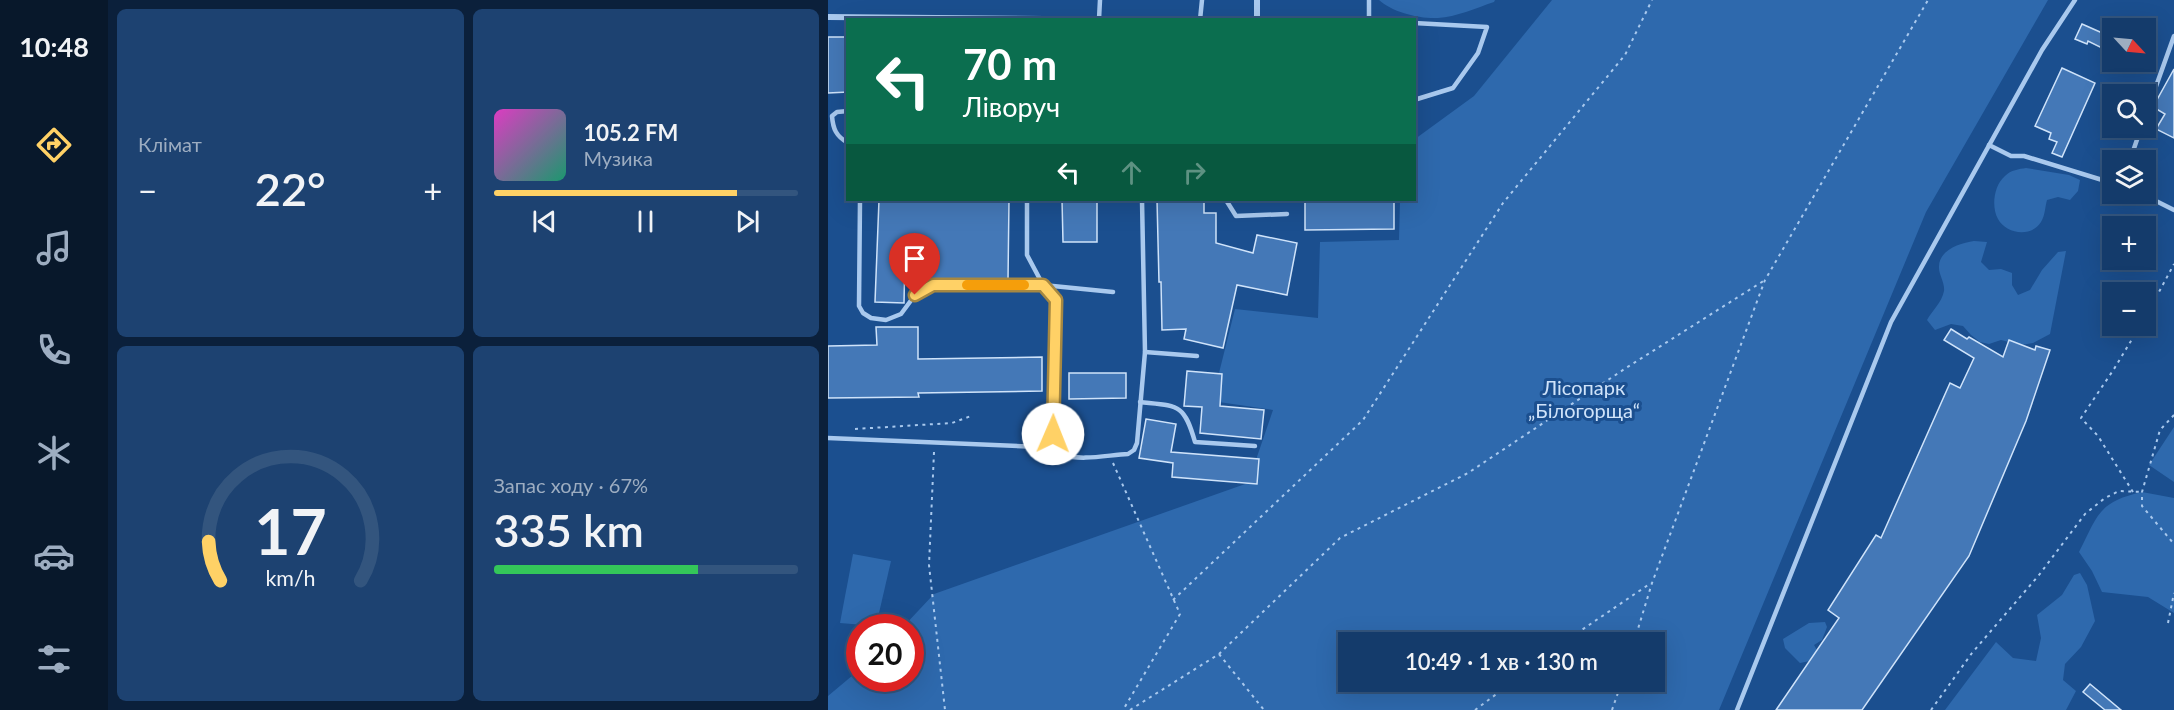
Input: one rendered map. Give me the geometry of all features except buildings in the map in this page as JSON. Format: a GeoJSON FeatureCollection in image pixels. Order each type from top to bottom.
{"type":"FeatureCollection","features":[{"type":"Feature","properties":{"kind":"street"},"geometry":{"type":"LineString","coordinates":[[1257,0],[1257,18]]}},
{"type":"Feature","properties":{"kind":"street"},"geometry":{"type":"LineString","coordinates":[[828,17],[964,18]]}},
{"type":"Feature","properties":{"kind":"lane"},"geometry":{"type":"LineString","coordinates":[[1099,18],[1100,0]]}},
{"type":"Feature","properties":{"kind":"lane"},"geometry":{"type":"LineString","coordinates":[[1200,18],[1202,0]]}},
{"type":"Feature","properties":{"kind":"lane"},"geometry":{"type":"LineString","coordinates":[[1369,0],[1369,18]]}},
{"type":"Feature","properties":{"kind":"lane"},"geometry":{"type":"LineString","coordinates":[[1737,710],[1891,322],[2042,50],[2075,0]]}},
{"type":"Feature","properties":{"kind":"lane"},"geometry":{"type":"LineString","coordinates":[[1416,24],[1487,27],[1478,53],[1453,88],[1416,99]]}},
{"type":"Feature","properties":{"kind":"lane"},"geometry":{"type":"LineString","coordinates":[[2156,86],[2174,36]]}},
{"type":"Feature","properties":{"kind":"lane"},"geometry":{"type":"LineString","coordinates":[[846,111],[837,112],[832,116],[837,136],[846,142]]}},
{"type":"Feature","properties":{"kind":"lane"},"geometry":{"type":"LineString","coordinates":[[1989,145],[2011,156],[2024,156],[2102,180]]}},
{"type":"Feature","properties":{"kind":"lane"},"geometry":{"type":"LineString","coordinates":[[860,201],[859,306],[863,314],[871,318],[886,320],[901,314],[915,295],[933,285],[1043,285],[1113,292]]}},
{"type":"Feature","properties":{"kind":"lane"},"geometry":{"type":"LineString","coordinates":[[1027,201],[1027,255],[1043,285],[1056,300],[1053,450]]}},
{"type":"Feature","properties":{"kind":"lane"},"geometry":{"type":"LineString","coordinates":[[828,438],[1040,447],[1063,455],[1128,454],[1134,450],[1137,443],[1144,352],[1142,201]]}},
{"type":"Feature","properties":{"kind":"lane"},"geometry":{"type":"LineString","coordinates":[[1227,201],[1236,216],[1287,214]]}},
{"type":"Feature","properties":{"kind":"lane"},"geometry":{"type":"LineString","coordinates":[[2156,201],[2174,210]]}},
{"type":"Feature","properties":{"kind":"lane"},"geometry":{"type":"LineString","coordinates":[[1144,352],[1197,356]]}},
{"type":"Feature","properties":{"kind":"lane"},"geometry":{"type":"LineString","coordinates":[[1140,402],[1174,406],[1189,419],[1195,442],[1255,446]]}},
{"type":"Feature","properties":{"kind":"path"},"geometry":{"type":"LineString","coordinates":[[1173,600],[1363,420],[1503,203],[1625,55],[1652,0]]}},
{"type":"Feature","properties":{"kind":"path"},"geometry":{"type":"LineString","coordinates":[[1637,632],[1652,583],[1765,280],[1928,0]]}},
{"type":"Feature","properties":{"kind":"path"},"geometry":{"type":"LineString","coordinates":[[2156,298],[2174,264]]}},
{"type":"Feature","properties":{"kind":"path"},"geometry":{"type":"LineString","coordinates":[[1130,710],[1219,654],[1340,538],[1468,473],[1626,368],[1765,280]]}},
{"type":"Feature","properties":{"kind":"path"},"geometry":{"type":"LineString","coordinates":[[2133,492],[2098,436],[2081,418],[2134,336]]}},
{"type":"Feature","properties":{"kind":"path"},"geometry":{"type":"LineString","coordinates":[[2174,415],[2160,430],[2142,492],[2142,506],[2174,543]]}},
{"type":"Feature","properties":{"kind":"path"},"geometry":{"type":"LineString","coordinates":[[849,429],[952,423],[971,416]]}},
{"type":"Feature","properties":{"kind":"path"},"geometry":{"type":"LineString","coordinates":[[934,443],[929,566],[945,710]]}},
{"type":"Feature","properties":{"kind":"path"},"geometry":{"type":"LineString","coordinates":[[1109,455],[1180,614],[1123,710]]}},
{"type":"Feature","properties":{"kind":"path"},"geometry":{"type":"LineString","coordinates":[[1931,710],[1972,652],[2039,575],[2085,514],[2119,491],[2142,492]]}},
{"type":"Feature","properties":{"kind":"path"},"geometry":{"type":"LineString","coordinates":[[1579,632],[1652,583]]}},
{"type":"Feature","properties":{"kind":"path"},"geometry":{"type":"LineString","coordinates":[[2168,623],[2174,593]]}},
{"type":"Feature","properties":{"kind":"path"},"geometry":{"type":"LineString","coordinates":[[1219,654],[1264,710]]}},
{"type":"Feature","properties":{"kind":"path"},"geometry":{"type":"LineString","coordinates":[[1475,710],[1499,692]]}},
{"type":"Feature","properties":{"kind":"path"},"geometry":{"type":"LineString","coordinates":[[1612,710],[1618,692]]}},
{"type":"Feature","properties":{"kind":"green space"},"geometry":{"type":"Polygon","coordinates":[[[1379,0],[1495,0],[1459,14],[1431,18],[1398,11],[1379,0]]]}},
{"type":"Feature","properties":{"kind":"green space","name":"Лісопарк „Білогорща“"},"geometry":{"type":"Polygon","coordinates":[[[1552,0],[2048,0],[1926,212],[1719,710],[828,710],[828,696],[846,681],[846,692],[924,692],[924,614],[915,614],[934,594],[1248,483],[1273,410],[1212,401],[1235,309],[1318,318],[1320,242],[1399,240],[1400,201],[1416,201],[1416,138],[1474,96],[1552,0]]]}},
{"type":"Feature","properties":{"kind":"green space"},"geometry":{"type":"Polygon","coordinates":[[[2026,168],[2069,175],[2080,180],[2078,191],[2070,200],[2058,197],[2047,200],[2043,217],[2037,227],[2025,232],[2012,231],[2002,224],[1996,214],[1996,190],[2005,176],[2012,171],[2026,168]]]}},
{"type":"Feature","properties":{"kind":"green space"},"geometry":{"type":"Polygon","coordinates":[[[1974,241],[1987,242],[1981,262],[1989,270],[2001,269],[2012,273],[2012,285],[2018,295],[2030,290],[2042,270],[2058,252],[2066,251],[2050,334],[2033,343],[2021,345],[2001,340],[1989,344],[1980,342],[1963,326],[1951,324],[1935,330],[1927,320],[1944,291],[1939,271],[1942,256],[1951,248],[1974,241]]]}},
{"type":"Feature","properties":{"kind":"green space"},"geometry":{"type":"Polygon","coordinates":[[[2174,427],[2174,482],[2149,465],[2174,427]]]}},
{"type":"Feature","properties":{"kind":"green space"},"geometry":{"type":"Polygon","coordinates":[[[2142,492],[2174,498],[2174,613],[2148,597],[2102,592],[2079,552],[2101,512],[2116,500],[2142,492]]]}},
{"type":"Feature","properties":{"kind":"green space"},"geometry":{"type":"Polygon","coordinates":[[[853,554],[891,561],[879,614],[846,614],[846,624],[840,623],[853,554]]]}},
{"type":"Feature","properties":{"kind":"green space"},"geometry":{"type":"Polygon","coordinates":[[[2080,573],[2087,585],[2095,621],[2081,647],[2065,664],[2063,680],[2076,691],[2066,710],[1945,710],[1996,642],[2013,658],[2036,661],[2041,638],[2037,615],[2062,595],[2074,575],[2080,573]]]}},
{"type":"Feature","properties":{"kind":"green space"},"geometry":{"type":"Polygon","coordinates":[[[1825,622],[1827,627],[1822,640],[1814,645],[1818,652],[1815,660],[1800,663],[1785,648],[1783,639],[1809,623],[1825,622]]]}},
{"type":"Feature","properties":{"kind":"slow traffic"},"geometry":{"type":"LineString","coordinates":[[967,285],[1024,285]]}},
{"type":"Feature","properties":{"kind":"route"},"geometry":{"type":"LineString","coordinates":[[915,295],[933,285],[1043,285],[1056,300],[1053,434]]}}]}
